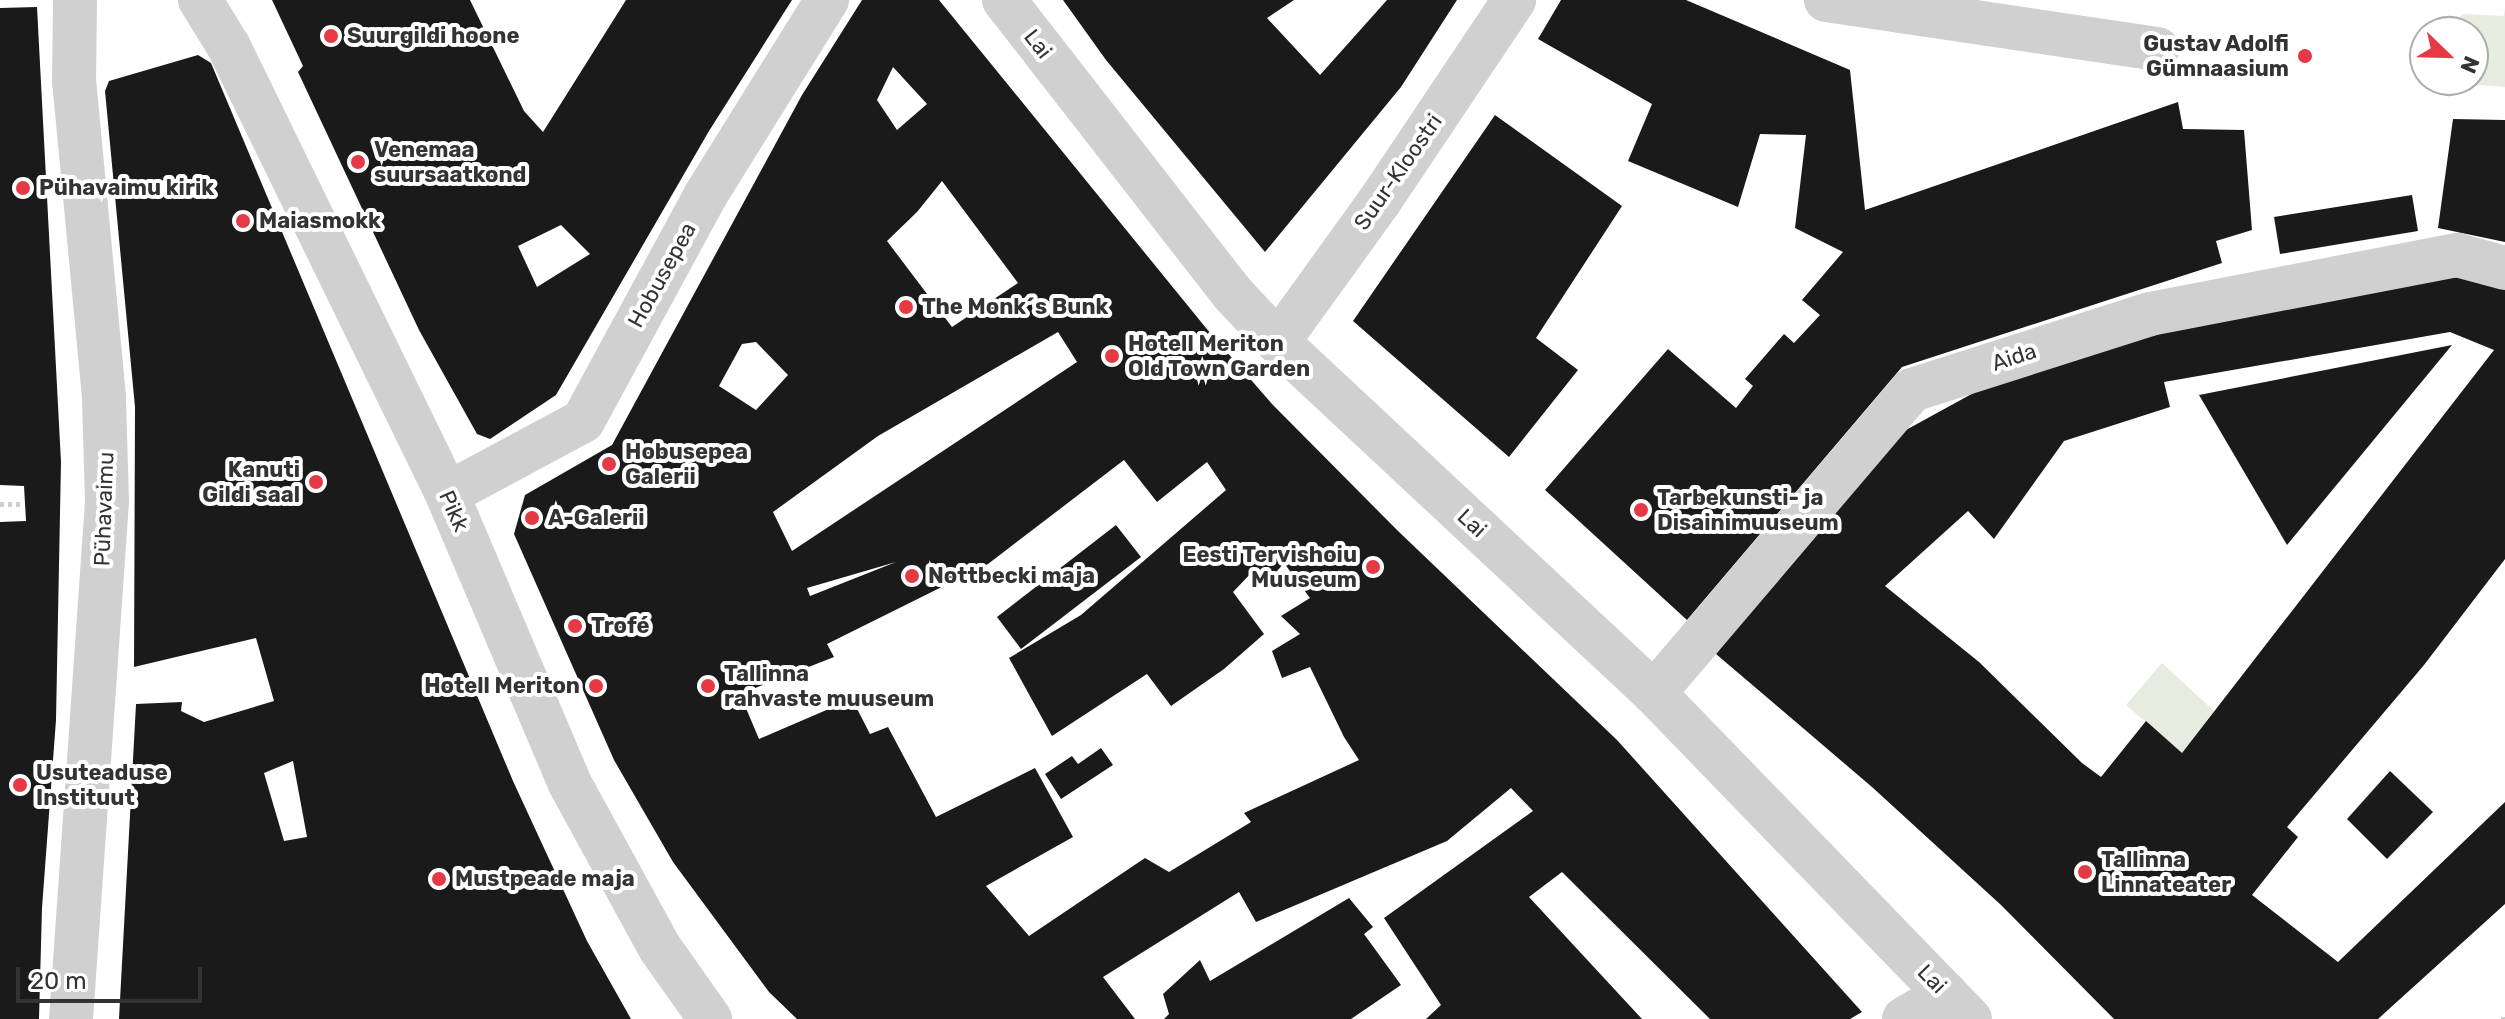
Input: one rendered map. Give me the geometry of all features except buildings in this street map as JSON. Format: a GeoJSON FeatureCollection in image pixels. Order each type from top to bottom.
{"type":"FeatureCollection","features":[{"type":"Feature","properties":{"kind":"street","name":"Pühavaimu"},"geometry":{"type":"LineString","coordinates":[[71,1019],[107,501],[104,397],[74,82],[75,0]]}},
{"type":"Feature","properties":{"kind":"street","name":"Pikk"},"geometry":{"type":"LineString","coordinates":[[200,0],[229,47],[447,494],[569,782],[660,948],[709,1019]]}},
{"type":"Feature","properties":{"kind":"street","name":"Hobusepea"},"geometry":{"type":"LineString","coordinates":[[447,494],[583,421],[705,196],[827,0]]}},
{"type":"Feature","properties":{"kind":"street","name":"Lai"},"geometry":{"type":"LineString","coordinates":[[1004,0],[1233,294],[1278,342],[1654,693],[1958,1007]]}},
{"type":"Feature","properties":{"kind":"street","name":"Suur-Kloostri"},"geometry":{"type":"LineString","coordinates":[[1278,342],[1379,202],[1514,0]]}},
{"type":"Feature","properties":{"kind":"street"},"geometry":{"type":"LineString","coordinates":[[1826,0],[2157,49]]}},
{"type":"Feature","properties":{"kind":"street","name":"Aida"},"geometry":{"type":"LineString","coordinates":[[1654,693],[1912,390],[2150,314],[2457,255],[2505,268]]}},
{"type":"Feature","properties":{"kind":"street"},"geometry":{"type":"LineString","coordinates":[[1904,1019],[1958,1007]]}},
{"type":"Feature","properties":{"kind":"path"},"geometry":{"type":"LineString","coordinates":[[0,504],[23,504]]}},
{"type":"Feature","properties":{"kind":"shaded area"},"geometry":{"type":"Polygon","coordinates":[[[2505,7],[2505,87],[2489,86],[2489,16],[2461,16],[2464,14],[2504,16],[2505,7]]]}},
{"type":"Feature","properties":{"kind":"shaded area"},"geometry":{"type":"Polygon","coordinates":[[[2162,663],[2214,711],[2182,753],[2126,705],[2162,663]]]}},
{"type":"Feature","properties":{"kind":"place","name":"Suurgildi hoone"},"geometry":{"type":"Point","coordinates":[331,36]}},
{"type":"Feature","properties":{"kind":"place","name":"Gustav Adolfi Gümnaasium"},"geometry":{"type":"Point","coordinates":[2305,56]}},
{"type":"Feature","properties":{"kind":"place","name":"Venemaa suursaatkond"},"geometry":{"type":"Point","coordinates":[358,162]}},
{"type":"Feature","properties":{"kind":"place","name":"Pühavaimu kirik"},"geometry":{"type":"Point","coordinates":[23,188]}},
{"type":"Feature","properties":{"kind":"place","name":"Maiasmokk"},"geometry":{"type":"Point","coordinates":[243,221]}},
{"type":"Feature","properties":{"kind":"place","name":"The Monk´s Bunk"},"geometry":{"type":"Point","coordinates":[906,307]}},
{"type":"Feature","properties":{"kind":"place","name":"Hotell Meriton Old Town Garden"},"geometry":{"type":"Point","coordinates":[1112,356]}},
{"type":"Feature","properties":{"kind":"place","name":"Hobusepea Galerii"},"geometry":{"type":"Point","coordinates":[609,464]}},
{"type":"Feature","properties":{"kind":"place","name":"Kanuti Gildi saal"},"geometry":{"type":"Point","coordinates":[316,482]}},
{"type":"Feature","properties":{"kind":"place","name":"Tarbekunsti- ja Disainimuuseum"},"geometry":{"type":"Point","coordinates":[1641,510]}},
{"type":"Feature","properties":{"kind":"place","name":"A-Galerii"},"geometry":{"type":"Point","coordinates":[532,518]}},
{"type":"Feature","properties":{"kind":"place","name":"Eesti Tervishoiu Muuseum"},"geometry":{"type":"Point","coordinates":[1373,567]}},
{"type":"Feature","properties":{"kind":"place","name":"Nottbecki maja"},"geometry":{"type":"Point","coordinates":[912,576]}},
{"type":"Feature","properties":{"kind":"place","name":"Trofé"},"geometry":{"type":"Point","coordinates":[575,626]}},
{"type":"Feature","properties":{"kind":"place","name":"Hotell Meriton"},"geometry":{"type":"Point","coordinates":[596,686]}},
{"type":"Feature","properties":{"kind":"place","name":"Tallinna rahvaste muuseum"},"geometry":{"type":"Point","coordinates":[708,686]}},
{"type":"Feature","properties":{"kind":"place","name":"Usuteaduse Instituut"},"geometry":{"type":"Point","coordinates":[20,785]}},
{"type":"Feature","properties":{"kind":"place","name":"Tallinna Linnateater"},"geometry":{"type":"Point","coordinates":[2085,872]}},
{"type":"Feature","properties":{"kind":"place","name":"Mustpeade maja"},"geometry":{"type":"Point","coordinates":[439,879]}}]}
